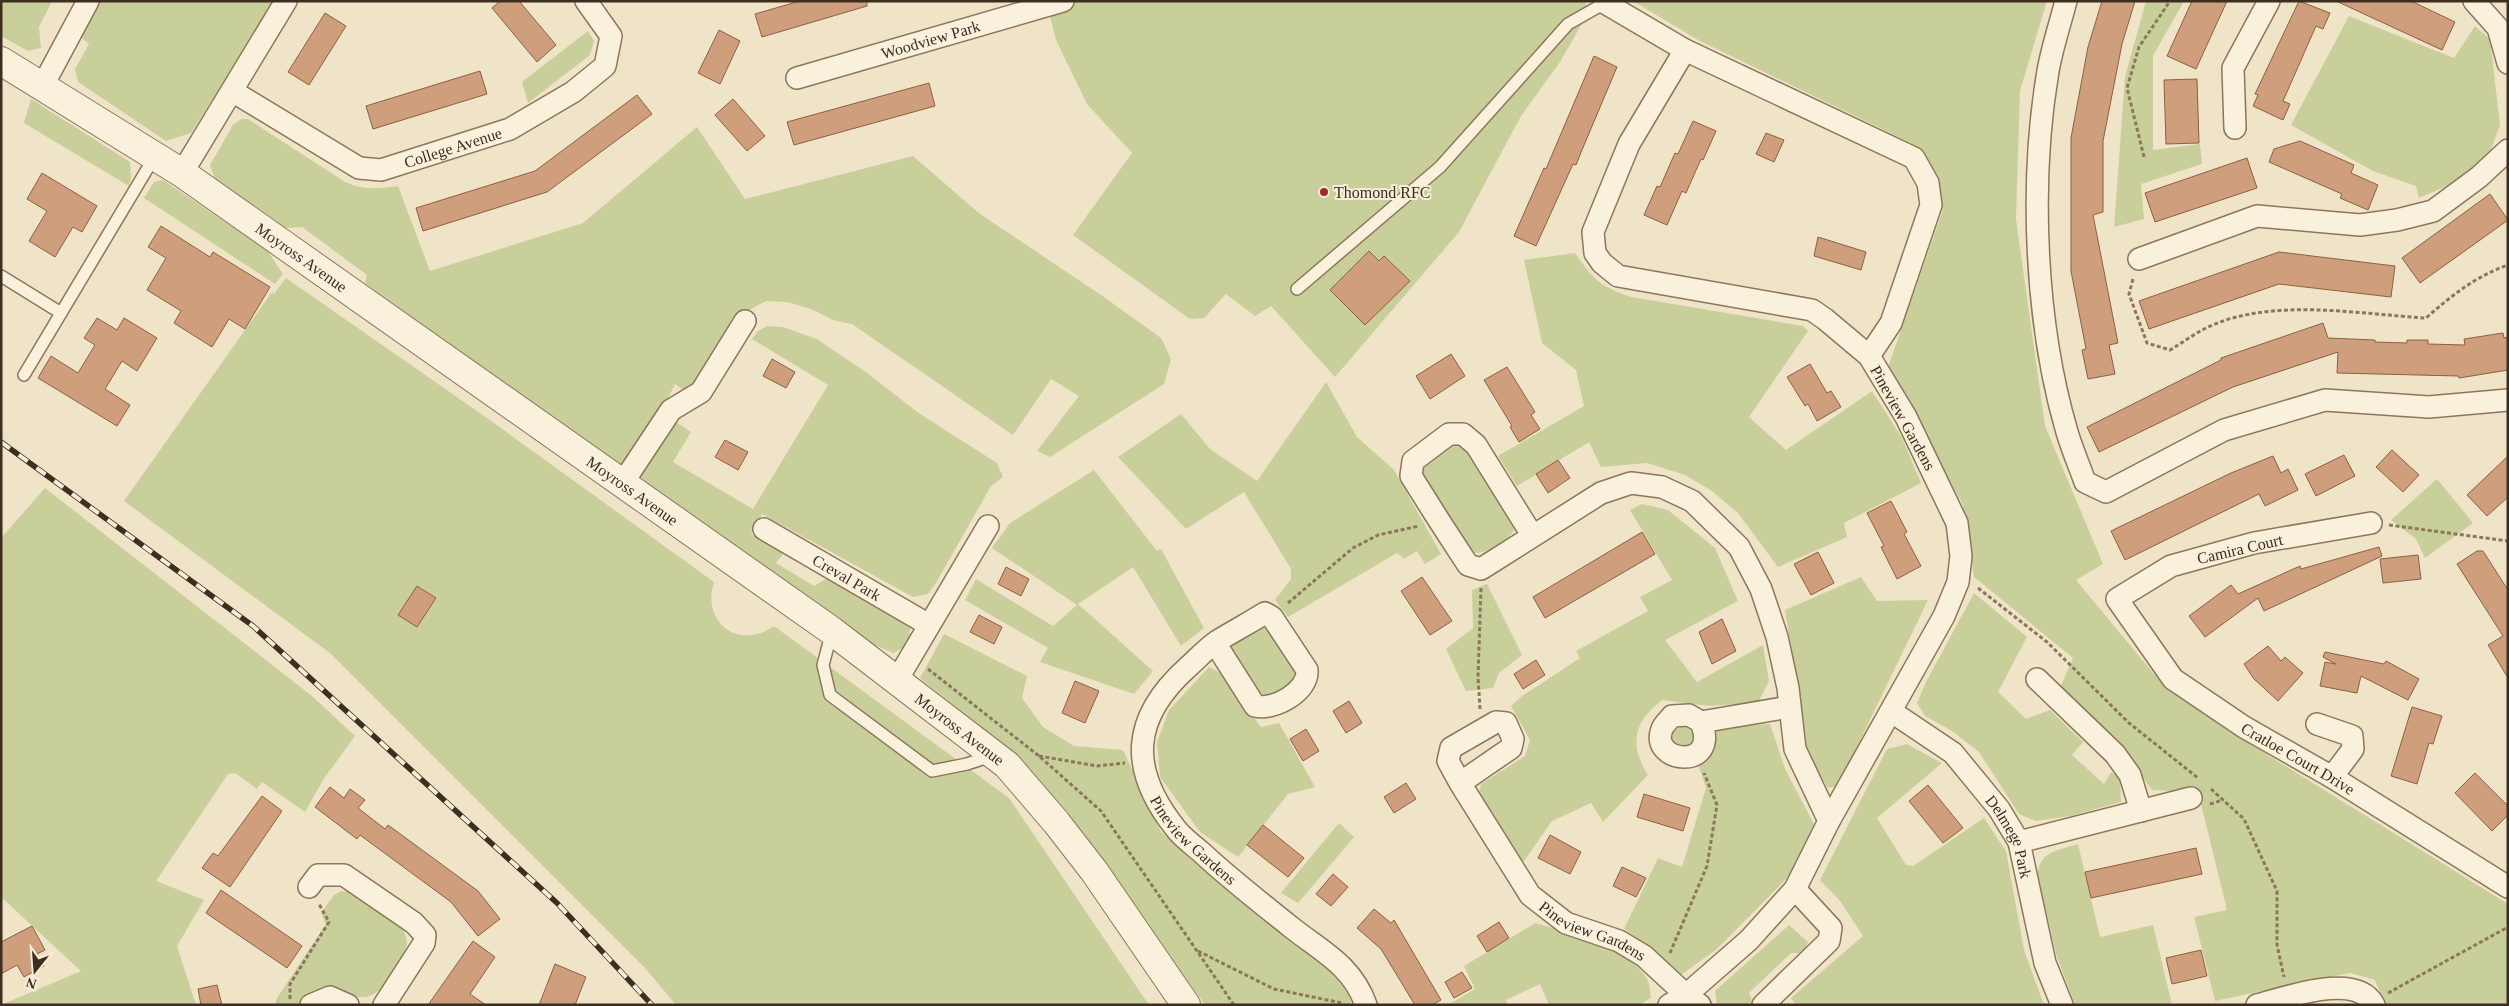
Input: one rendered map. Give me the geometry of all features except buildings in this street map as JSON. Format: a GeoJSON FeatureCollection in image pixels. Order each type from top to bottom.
{"type":"FeatureCollection","features":[{"type":"Feature","properties":{"kind":"street"},"geometry":{"type":"LineString","coordinates":[[42,87],[88,1]]}},
{"type":"Feature","properties":{"kind":"street"},"geometry":{"type":"LineString","coordinates":[[182,172],[286,1]]}},
{"type":"Feature","properties":{"kind":"street","name":"College Avenue"},"geometry":{"type":"LineString","coordinates":[[232,91],[359,168],[381,170],[510,129],[573,92],[605,66],[611,36],[586,1]]}},
{"type":"Feature","properties":{"kind":"street","name":"Woodview Park"},"geometry":{"type":"LineString","coordinates":[[797,78],[1063,1]]}},
{"type":"Feature","properties":{"kind":"street"},"geometry":{"type":"LineString","coordinates":[[2066,1],[2048,70],[2040,144],[2038,248],[2040,285],[2053,368],[2067,432],[2085,482],[2106,492],[2224,430],[2325,400],[2428,407],[2508,400]]}},
{"type":"Feature","properties":{"kind":"street"},"geometry":{"type":"LineString","coordinates":[[2235,128],[2233,68],[2269,1]]}},
{"type":"Feature","properties":{"kind":"street"},"geometry":{"type":"LineString","coordinates":[[2474,1],[2503,23],[2508,63]]}},
{"type":"Feature","properties":{"kind":"street"},"geometry":{"type":"LineString","coordinates":[[1605,3],[1685,50],[1914,158],[1928,183],[1931,205],[1891,323],[1868,356]]}},
{"type":"Feature","properties":{"kind":"street","name":"Pineview Gardens"},"geometry":{"type":"LineString","coordinates":[[1460,783],[1511,748],[1514,739],[1506,723],[1496,722],[1451,748],[1448,761],[1460,783],[1530,894],[1566,923],[1619,941],[1644,956],[1660,971],[1685,1001],[1748,940],[1795,889],[1829,821],[1892,712],[1944,616],[1958,582],[1961,556],[1958,523],[1906,417],[1868,356],[1812,310],[1618,276],[1602,263],[1595,253],[1592,232],[1629,144],[1685,50]]}},
{"type":"Feature","properties":{"kind":"street","name":"Moyross Avenue"},"geometry":{"type":"LineString","coordinates":[[1,61],[182,172],[832,631],[1007,765],[1038,800],[1094,871],[1186,1005]]}},
{"type":"Feature","properties":{"kind":"street"},"geometry":{"type":"LineString","coordinates":[[2139,259],[2257,216],[2360,225],[2397,220],[2433,211],[2479,177],[2508,150]]}},
{"type":"Feature","properties":{"kind":"street"},"geometry":{"type":"LineString","coordinates":[[622,484],[670,410],[701,392],[745,320]]}},
{"type":"Feature","properties":{"kind":"street"},"geometry":{"type":"LineString","coordinates":[[1532,535],[1476,445],[1463,434],[1449,434],[1413,461],[1411,476],[1468,565],[1481,569],[1601,493],[1631,484],[1662,487],[1692,501],[1739,547],[1761,590],[1777,637],[1795,749],[1829,821]]}},
{"type":"Feature","properties":{"kind":"street","name":"Camira Court"},"geometry":{"type":"LineString","coordinates":[[2117,600],[2171,566],[2254,543],[2371,523]]}},
{"type":"Feature","properties":{"kind":"street"},"geometry":{"type":"LineString","coordinates":[[897,680],[988,526]]}},
{"type":"Feature","properties":{"kind":"street","name":"Creval Park"},"geometry":{"type":"LineString","coordinates":[[764,529],[929,626]]}},
{"type":"Feature","properties":{"kind":"street","name":"Cratloe Court Drive"},"geometry":{"type":"LineString","coordinates":[[2117,600],[2173,679],[2244,727],[2332,777],[2508,887]]}},
{"type":"Feature","properties":{"kind":"street","name":"Pineview Gardens"},"geometry":{"type":"LineString","coordinates":[[1272,616],[1265,613],[1215,643],[1179,675],[1161,696],[1150,714],[1142,737],[1143,761],[1149,788],[1177,830],[1219,868],[1337,961],[1359,986],[1366,1005]]}},
{"type":"Feature","properties":{"kind":"street"},"geometry":{"type":"LineString","coordinates":[[1215,643],[1255,706],[1263,708],[1271,706],[1302,689],[1308,678],[1307,670],[1272,616]]}},
{"type":"Feature","properties":{"kind":"street"},"geometry":{"type":"LineString","coordinates":[[2038,679],[2115,754],[2130,775],[2141,811]]}},
{"type":"Feature","properties":{"kind":"street"},"geometry":{"type":"LineString","coordinates":[[1701,722],[1789,706]]}},
{"type":"Feature","properties":{"kind":"street","name":"Delmege Park"},"geometry":{"type":"LineString","coordinates":[[1892,712],[1953,753],[1999,809],[2019,842],[2045,963],[2062,1005]]}},
{"type":"Feature","properties":{"kind":"street"},"geometry":{"type":"LineString","coordinates":[[1689,715],[1701,722],[1706,734],[1702,748],[1691,757],[1679,758],[1669,754],[1662,742],[1662,729],[1672,716],[1689,715]]}},
{"type":"Feature","properties":{"kind":"street"},"geometry":{"type":"LineString","coordinates":[[2317,724],[2352,736],[2352,749],[2332,777]]}},
{"type":"Feature","properties":{"kind":"street"},"geometry":{"type":"LineString","coordinates":[[2019,842],[2141,811],[2199,788]]}},
{"type":"Feature","properties":{"kind":"street"},"geometry":{"type":"LineString","coordinates":[[309,887],[318,875],[344,875],[414,924],[425,935],[424,943],[384,1005]]}},
{"type":"Feature","properties":{"kind":"street"},"geometry":{"type":"LineString","coordinates":[[1763,1005],[1829,941],[1830,928],[1795,889]]}},
{"type":"Feature","properties":{"kind":"street"},"geometry":{"type":"LineString","coordinates":[[2257,1005],[2345,987],[2358,991],[2373,1001]]}},
{"type":"Feature","properties":{"kind":"street"},"geometry":{"type":"LineString","coordinates":[[311,1005],[330,997],[348,1005]]}},
{"type":"Feature","properties":{"kind":"lane"},"geometry":{"type":"LineString","coordinates":[[1297,289],[1440,167],[1568,24],[1605,3]]}},
{"type":"Feature","properties":{"kind":"lane"},"geometry":{"type":"LineString","coordinates":[[24,375],[155,156]]}},
{"type":"Feature","properties":{"kind":"lane"},"geometry":{"type":"LineString","coordinates":[[1,276],[61,313]]}},
{"type":"Feature","properties":{"kind":"lane"},"geometry":{"type":"LineString","coordinates":[[832,631],[823,665],[830,695],[932,770],[967,764],[994,755]]}},
{"type":"Feature","properties":{"kind":"path"},"geometry":{"type":"LineString","coordinates":[[2144,157],[2127,88],[2139,47],[2170,1]]}},
{"type":"Feature","properties":{"kind":"path"},"geometry":{"type":"LineString","coordinates":[[2139,259],[2129,294],[2147,343],[2170,350],[2206,327],[2254,313],[2296,308],[2426,318],[2450,297],[2489,271],[2508,265]]}},
{"type":"Feature","properties":{"kind":"path"},"geometry":{"type":"LineString","coordinates":[[1272,616],[1354,548],[1378,534],[1440,522]]}},
{"type":"Feature","properties":{"kind":"path"},"geometry":{"type":"LineString","coordinates":[[2371,523],[2508,541]]}},
{"type":"Feature","properties":{"kind":"path"},"geometry":{"type":"LineString","coordinates":[[1481,569],[1478,677],[1482,730]]}},
{"type":"Feature","properties":{"kind":"path"},"geometry":{"type":"LineString","coordinates":[[1958,582],[1976,586],[2047,642],[2129,723],[2199,788],[2244,819],[2277,891],[2277,945],[2288,998]]}},
{"type":"Feature","properties":{"kind":"path"},"geometry":{"type":"LineString","coordinates":[[1039,756],[1097,766],[1143,761]]}},
{"type":"Feature","properties":{"kind":"path"},"geometry":{"type":"LineString","coordinates":[[1660,971],[1707,866],[1717,804],[1706,775],[1691,757]]}},
{"type":"Feature","properties":{"kind":"path"},"geometry":{"type":"LineString","coordinates":[[291,1005],[290,984],[329,922],[309,887]]}},
{"type":"Feature","properties":{"kind":"path"},"geometry":{"type":"LineString","coordinates":[[2373,1001],[2508,927]]}},
{"type":"Feature","properties":{"kind":"path"},"geometry":{"type":"LineString","coordinates":[[1198,950],[1274,989],[1352,1005]]}},
{"type":"Feature","properties":{"kind":"green space"},"geometry":{"type":"Polygon","coordinates":[[[1,1],[52,1],[39,27],[41,48],[28,51],[1,36],[1,1]]]}},
{"type":"Feature","properties":{"kind":"green space"},"geometry":{"type":"Polygon","coordinates":[[[100,1],[274,1],[191,133],[166,141],[78,82],[75,69],[89,44],[81,37],[100,1]]]}},
{"type":"Feature","properties":{"kind":"green space","name":"Thomond RFC"},"geometry":{"type":"Polygon","coordinates":[[[1046,1],[1585,1],[1588,13],[1560,62],[1521,116],[1459,232],[1335,377],[1271,306],[1255,316],[1226,294],[1204,318],[1190,319],[1073,235],[1132,153],[1087,104],[1056,40],[1046,1]]]}},
{"type":"Feature","properties":{"kind":"green space"},"geometry":{"type":"Polygon","coordinates":[[[1633,1],[2047,1],[2020,91],[2016,219],[2045,426],[2103,564],[2076,580],[2154,674],[2229,731],[2508,904],[2508,1005],[2385,1005],[2375,980],[2350,973],[2215,1001],[2194,917],[2227,910],[2198,792],[2152,790],[2128,757],[2059,690],[2073,658],[1974,577],[1963,505],[1887,370],[1943,210],[1929,168],[1915,145],[1698,40],[1633,1]]]}},
{"type":"Feature","properties":{"kind":"green space"},"geometry":{"type":"Polygon","coordinates":[[[2146,1],[2184,1],[2153,56],[2153,150],[2200,144],[2202,164],[2141,184],[2144,219],[2114,227],[2125,77],[2146,1]]]}},
{"type":"Feature","properties":{"kind":"green space"},"geometry":{"type":"Polygon","coordinates":[[[2349,16],[2454,58],[2475,26],[2490,39],[2500,125],[2486,163],[2449,185],[2419,198],[2416,186],[2373,171],[2291,125],[2349,16]]]}},
{"type":"Feature","properties":{"kind":"green space"},"geometry":{"type":"Polygon","coordinates":[[[588,31],[594,41],[590,55],[528,103],[522,82],[588,31]]]}},
{"type":"Feature","properties":{"kind":"green space"},"geometry":{"type":"Polygon","coordinates":[[[31,99],[130,162],[131,178],[129,186],[24,123],[31,99]]]}},
{"type":"Feature","properties":{"kind":"green space"},"geometry":{"type":"Polygon","coordinates":[[[241,119],[248,119],[345,182],[371,188],[398,186],[430,271],[583,223],[697,127],[745,199],[913,156],[980,214],[1101,295],[1161,338],[1171,359],[1164,384],[1050,457],[1037,451],[1079,396],[1051,379],[1013,435],[852,324],[836,321],[811,309],[787,302],[766,301],[739,316],[689,394],[675,384],[661,412],[691,432],[673,462],[753,509],[828,385],[752,339],[758,331],[767,326],[783,327],[817,339],[867,373],[920,414],[997,463],[1003,477],[991,486],[928,594],[913,597],[762,514],[751,534],[784,553],[776,563],[814,586],[828,578],[910,627],[909,644],[894,653],[872,644],[607,459],[365,283],[367,275],[302,227],[283,228],[215,179],[210,165],[233,125],[241,119]]]}},
{"type":"Feature","properties":{"kind":"green space"},"geometry":{"type":"Polygon","coordinates":[[[163,180],[267,250],[283,274],[275,284],[144,198],[154,182],[163,180]]]}},
{"type":"Feature","properties":{"kind":"green space"},"geometry":{"type":"Polygon","coordinates":[[[1575,253],[1587,270],[1598,281],[1611,289],[1631,297],[1803,326],[1808,331],[1749,417],[1786,450],[1872,391],[1902,438],[1921,483],[1844,523],[1847,537],[1778,567],[1738,513],[1712,491],[1685,475],[1647,463],[1601,467],[1589,442],[1517,486],[1498,456],[1584,406],[1576,370],[1542,343],[1524,260],[1575,253]]]}},
{"type":"Feature","properties":{"kind":"green space"},"geometry":{"type":"Polygon","coordinates":[[[286,278],[487,418],[714,582],[711,597],[713,610],[718,621],[726,629],[736,634],[748,635],[761,633],[774,626],[1009,798],[1149,1005],[676,1005],[646,969],[330,653],[124,501],[272,292],[274,294],[286,278]]]}},
{"type":"Feature","properties":{"kind":"green space"},"geometry":{"type":"Polygon","coordinates":[[[1326,382],[1357,437],[1394,470],[1441,554],[1425,564],[1417,551],[1404,559],[1397,553],[1288,617],[1275,600],[1291,579],[1291,569],[1244,492],[1186,529],[1118,457],[1181,414],[1210,449],[1257,481],[1326,382]]]}},
{"type":"Feature","properties":{"kind":"green space"},"geometry":{"type":"Polygon","coordinates":[[[1451,445],[1467,448],[1516,527],[1508,538],[1483,552],[1470,553],[1419,474],[1421,464],[1451,445]]]}},
{"type":"Feature","properties":{"kind":"green space"},"geometry":{"type":"Polygon","coordinates":[[[1094,470],[1157,551],[1161,549],[1204,628],[1181,646],[1133,567],[1078,604],[1153,671],[1134,694],[1040,662],[1048,648],[965,600],[976,579],[1053,626],[1077,605],[992,548],[1010,523],[1094,470]]]}},
{"type":"Feature","properties":{"kind":"green space"},"geometry":{"type":"Polygon","coordinates":[[[2437,479],[2473,523],[2425,558],[2416,539],[2391,520],[2437,479]]]}},
{"type":"Feature","properties":{"kind":"green space"},"geometry":{"type":"Polygon","coordinates":[[[45,488],[312,696],[355,736],[323,780],[305,812],[262,782],[257,789],[235,773],[228,774],[156,881],[204,900],[177,946],[196,1005],[1,1005],[81,971],[1,897],[1,616],[3,613],[1,611],[1,538],[45,488]]]}},
{"type":"Feature","properties":{"kind":"green space"},"geometry":{"type":"Polygon","coordinates":[[[1642,504],[1668,510],[1715,548],[1738,601],[1665,640],[1697,682],[1763,645],[1769,681],[1758,703],[1709,706],[1662,700],[1645,717],[1637,734],[1638,754],[1648,775],[1603,822],[1591,803],[1552,821],[1522,864],[1478,797],[1481,784],[1525,756],[1530,740],[1511,706],[1522,696],[1580,658],[1576,651],[1648,611],[1640,597],[1672,580],[1630,510],[1642,504]]]}},
{"type":"Feature","properties":{"kind":"green space"},"geometry":{"type":"Polygon","coordinates":[[[1861,577],[1877,601],[1928,600],[1838,786],[1828,788],[1808,755],[1785,610],[1861,577]]]}},
{"type":"Feature","properties":{"kind":"green space"},"geometry":{"type":"Polygon","coordinates":[[[1487,584],[1522,655],[1499,673],[1493,688],[1466,691],[1446,649],[1473,628],[1472,590],[1487,584]]]}},
{"type":"Feature","properties":{"kind":"green space"},"geometry":{"type":"Polygon","coordinates":[[[1974,593],[2027,637],[1998,692],[2026,719],[2050,710],[2083,742],[2072,755],[2104,784],[2111,772],[2120,778],[2121,802],[2070,816],[2036,821],[2019,814],[1979,752],[1952,731],[1925,716],[1917,703],[1926,682],[1974,593]]]}},
{"type":"Feature","properties":{"kind":"green space"},"geometry":{"type":"Polygon","coordinates":[[[1268,626],[1298,673],[1294,684],[1268,698],[1259,692],[1231,650],[1234,642],[1268,626]]]}},
{"type":"Feature","properties":{"kind":"green space"},"geometry":{"type":"Polygon","coordinates":[[[944,634],[1027,676],[1022,698],[1043,727],[1074,746],[1123,750],[1161,832],[1204,871],[1333,974],[1349,996],[1352,1005],[1205,1005],[1067,812],[1015,754],[920,678],[944,634]]]}},
{"type":"Feature","properties":{"kind":"green space"},"geometry":{"type":"Polygon","coordinates":[[[1209,667],[1221,673],[1261,727],[1279,723],[1315,787],[1288,794],[1238,857],[1200,832],[1160,777],[1157,742],[1169,710],[1209,667]]]}},
{"type":"Feature","properties":{"kind":"green space"},"geometry":{"type":"Polygon","coordinates":[[[1770,724],[1785,769],[1815,826],[1793,872],[1717,949],[1681,975],[1671,974],[1650,947],[1624,929],[1658,858],[1682,867],[1706,788],[1698,764],[1712,745],[1719,726],[1770,724]]]}},
{"type":"Feature","properties":{"kind":"green space"},"geometry":{"type":"Polygon","coordinates":[[[1681,727],[1686,727],[1694,733],[1693,747],[1675,750],[1670,737],[1672,732],[1681,727]]]}},
{"type":"Feature","properties":{"kind":"green space"},"geometry":{"type":"Polygon","coordinates":[[[1907,744],[1942,763],[1877,818],[1906,865],[1913,866],[1984,818],[2006,851],[2024,950],[2044,1005],[1796,1005],[1791,998],[1863,936],[1840,901],[1820,880],[1887,749],[1907,744]]]}},
{"type":"Feature","properties":{"kind":"green space"},"geometry":{"type":"Polygon","coordinates":[[[1339,823],[1354,837],[1298,903],[1281,893],[1339,823]]]}},
{"type":"Feature","properties":{"kind":"green space"},"geometry":{"type":"Polygon","coordinates":[[[2078,844],[2100,937],[2153,925],[2172,1005],[2075,1005],[2056,954],[2038,876],[2041,862],[2050,853],[2078,844]]]}},
{"type":"Feature","properties":{"kind":"green space"},"geometry":{"type":"Polygon","coordinates":[[[341,891],[347,891],[362,898],[400,924],[405,932],[406,945],[395,973],[381,989],[366,997],[357,997],[340,991],[326,989],[309,995],[297,1005],[275,1005],[277,998],[326,924],[321,913],[334,895],[341,891]]]}},
{"type":"Feature","properties":{"kind":"green space"},"geometry":{"type":"Polygon","coordinates":[[[1535,923],[1597,942],[1627,958],[1647,979],[1651,998],[1639,1005],[1549,1005],[1540,984],[1506,1000],[1507,1005],[1448,1005],[1475,989],[1464,966],[1535,923]]]}},
{"type":"Feature","properties":{"kind":"green space"},"geometry":{"type":"Polygon","coordinates":[[[1789,925],[1808,942],[1803,953],[1791,953],[1749,993],[1752,1001],[1747,1005],[1717,1005],[1715,991],[1789,925]]]}},
{"type":"Feature","properties":{"kind":"railway"},"geometry":{"type":"LineString","coordinates":[[1,442],[253,626],[557,903],[652,1005]]}},
{"type":"Feature","properties":{"kind":"place","name":"Thomond RFC"},"geometry":{"type":"Point","coordinates":[1324,192]}}]}
